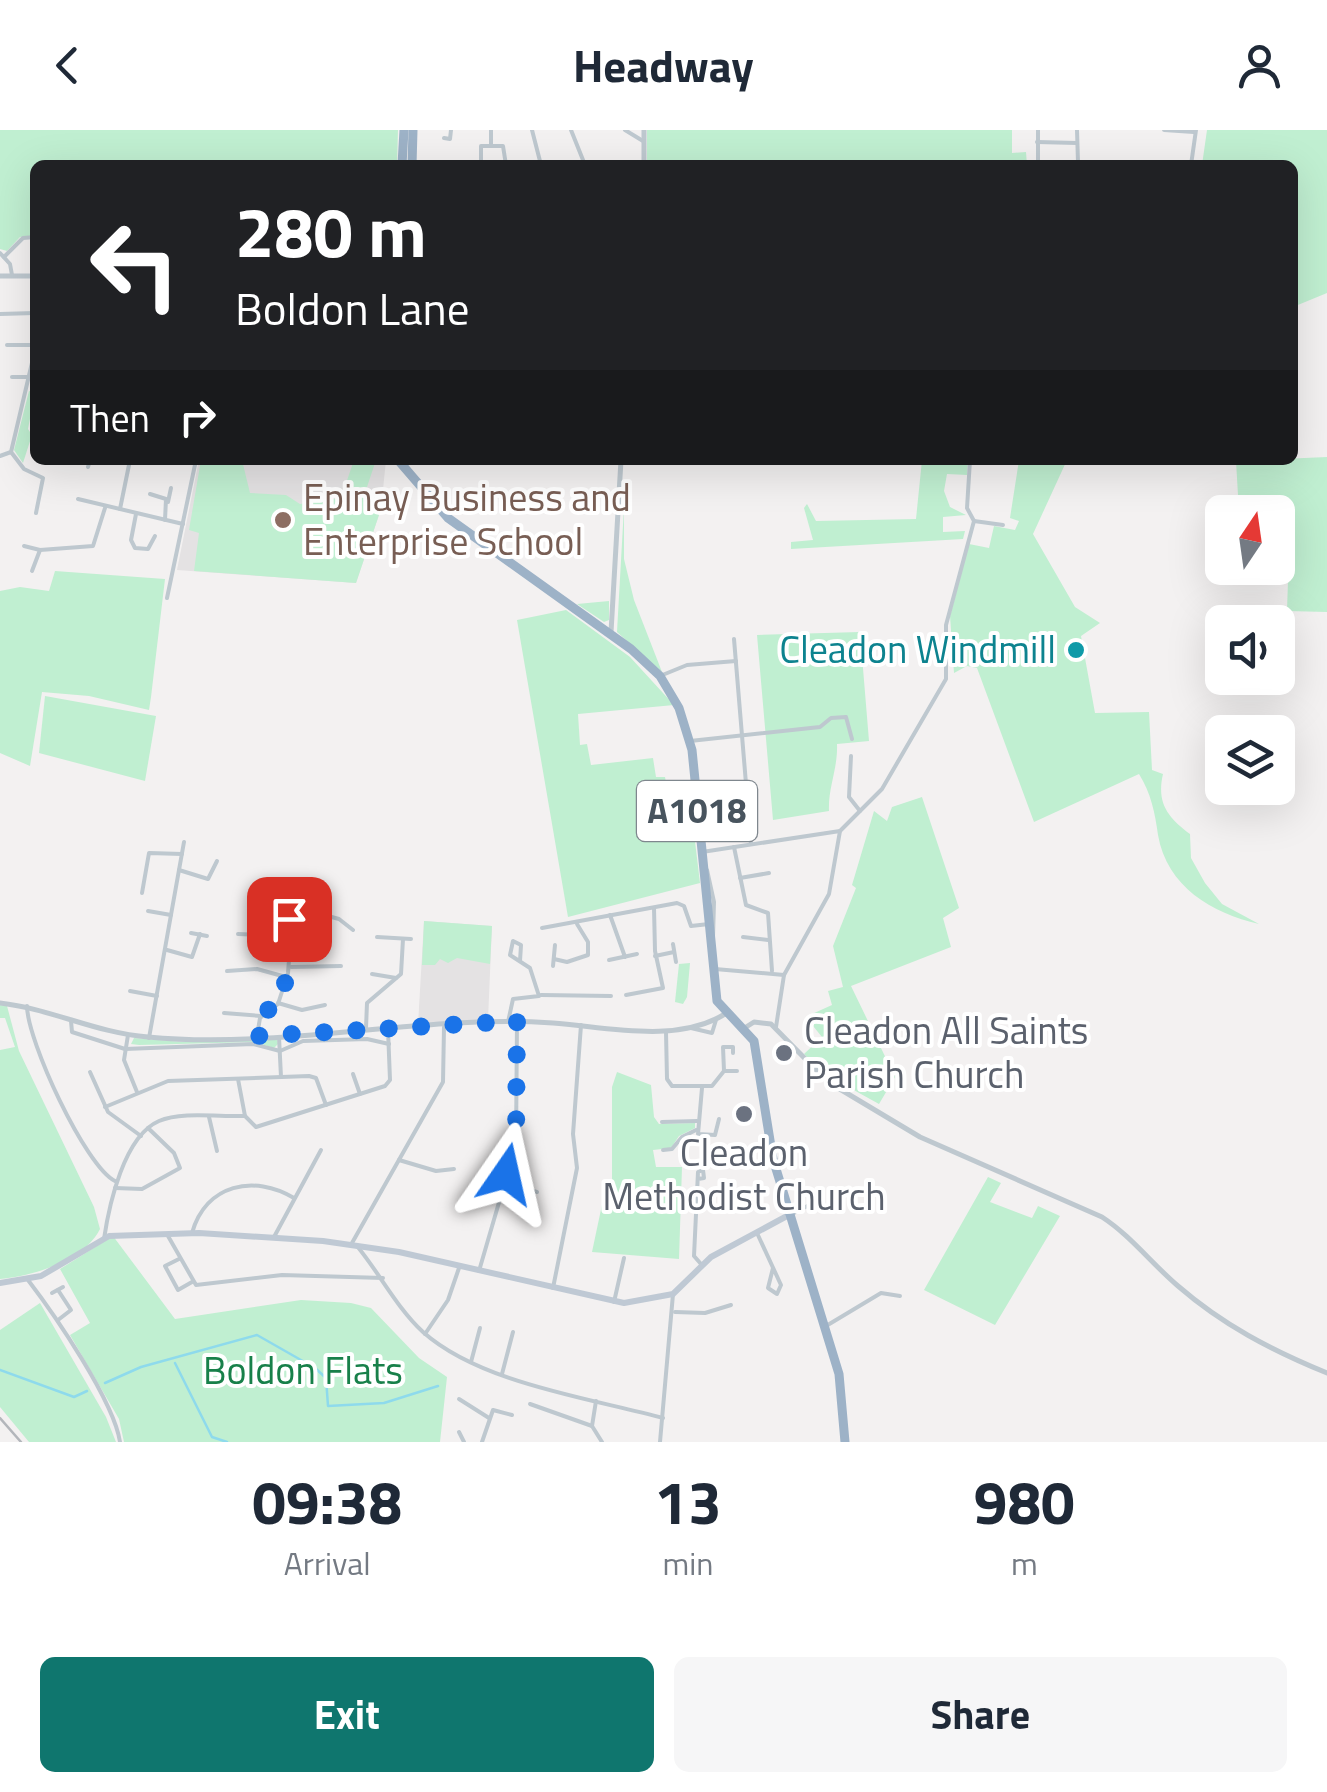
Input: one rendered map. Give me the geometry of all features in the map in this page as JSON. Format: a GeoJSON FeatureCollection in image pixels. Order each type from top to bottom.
{"type":"FeatureCollection","features":[{"type":"Feature","properties":{"kind":"highway"},"geometry":{"type":"LineString","coordinates":[[402,160],[404,130]]}},
{"type":"Feature","properties":{"kind":"highway"},"geometry":{"type":"LineString","coordinates":[[414,130],[414,160]]}},
{"type":"Feature","properties":{"kind":"highway","name":"A1018"},"geometry":{"type":"LineString","coordinates":[[403,465],[448,518],[611,634],[660,676],[680,708],[690,741],[711,969],[723,1017]]}},
{"type":"Feature","properties":{"kind":"highway","name":"A1018"},"geometry":{"type":"LineString","coordinates":[[410,465],[414,476]]}},
{"type":"Feature","properties":{"kind":"highway"},"geometry":{"type":"LineString","coordinates":[[723,1017],[746,1027],[756,1046],[772,1159],[787,1216],[826,1326],[842,1391],[844,1442]]}},
{"type":"Feature","properties":{"kind":"main road"},"geometry":{"type":"LineString","coordinates":[[0,1283],[28,1280],[120,1233],[192,1233],[354,1246],[614,1302],[660,1300],[674,1294],[722,1250],[787,1216]]}},
{"type":"Feature","properties":{"kind":"street"},"geometry":{"type":"LineString","coordinates":[[491,146],[492,130]]}},
{"type":"Feature","properties":{"kind":"street"},"geometry":{"type":"LineString","coordinates":[[532,130],[540,160]]}},
{"type":"Feature","properties":{"kind":"street"},"geometry":{"type":"LineString","coordinates":[[571,130],[583,160]]}},
{"type":"Feature","properties":{"kind":"street"},"geometry":{"type":"LineString","coordinates":[[624,130],[643,141]]}},
{"type":"Feature","properties":{"kind":"street"},"geometry":{"type":"LineString","coordinates":[[644,130],[644,160]]}},
{"type":"Feature","properties":{"kind":"street"},"geometry":{"type":"LineString","coordinates":[[1038,130],[1038,160]]}},
{"type":"Feature","properties":{"kind":"street"},"geometry":{"type":"LineString","coordinates":[[1077,130],[1078,160]]}},
{"type":"Feature","properties":{"kind":"street"},"geometry":{"type":"LineString","coordinates":[[1164,130],[1195,131],[1192,160]]}},
{"type":"Feature","properties":{"kind":"street"},"geometry":{"type":"LineString","coordinates":[[444,138],[450,139],[451,132],[463,134]]}},
{"type":"Feature","properties":{"kind":"street"},"geometry":{"type":"LineString","coordinates":[[1037,142],[1077,143]]}},
{"type":"Feature","properties":{"kind":"street"},"geometry":{"type":"LineString","coordinates":[[481,160],[481,146],[503,146],[505,160]]}},
{"type":"Feature","properties":{"kind":"street"},"geometry":{"type":"LineString","coordinates":[[12,275],[2,255],[23,238],[30,237]]}},
{"type":"Feature","properties":{"kind":"street"},"geometry":{"type":"LineString","coordinates":[[0,276],[30,276]]}},
{"type":"Feature","properties":{"kind":"street"},"geometry":{"type":"LineString","coordinates":[[0,314],[30,313]]}},
{"type":"Feature","properties":{"kind":"street"},"geometry":{"type":"LineString","coordinates":[[7,345],[30,347]]}},
{"type":"Feature","properties":{"kind":"street"},"geometry":{"type":"LineString","coordinates":[[10,452],[30,372]]}},
{"type":"Feature","properties":{"kind":"street"},"geometry":{"type":"LineString","coordinates":[[12,377],[29,377]]}},
{"type":"Feature","properties":{"kind":"street"},"geometry":{"type":"LineString","coordinates":[[0,456],[10,452]]}},
{"type":"Feature","properties":{"kind":"street"},"geometry":{"type":"LineString","coordinates":[[10,452],[24,469],[43,478],[36,512]]}},
{"type":"Feature","properties":{"kind":"street"},"geometry":{"type":"LineString","coordinates":[[120,509],[130,465]]}},
{"type":"Feature","properties":{"kind":"street"},"geometry":{"type":"LineString","coordinates":[[133,465],[138,468]]}},
{"type":"Feature","properties":{"kind":"street"},"geometry":{"type":"LineString","coordinates":[[168,598],[195,465]]}},
{"type":"Feature","properties":{"kind":"street"},"geometry":{"type":"LineString","coordinates":[[611,634],[621,465]]}},
{"type":"Feature","properties":{"kind":"street"},"geometry":{"type":"LineString","coordinates":[[776,1027],[784,975],[829,894],[840,831],[894,772],[946,679],[946,625],[974,521],[967,508],[970,465]]}},
{"type":"Feature","properties":{"kind":"street"},"geometry":{"type":"LineString","coordinates":[[165,520],[171,488]]}},
{"type":"Feature","properties":{"kind":"street"},"geometry":{"type":"LineString","coordinates":[[154,493],[168,502]]}},
{"type":"Feature","properties":{"kind":"street"},"geometry":{"type":"LineString","coordinates":[[78,500],[184,524]]}},
{"type":"Feature","properties":{"kind":"street"},"geometry":{"type":"LineString","coordinates":[[24,546],[40,550],[93,546],[106,506]]}},
{"type":"Feature","properties":{"kind":"street"},"geometry":{"type":"LineString","coordinates":[[136,513],[131,540],[135,548],[148,550],[155,536]]}},
{"type":"Feature","properties":{"kind":"street"},"geometry":{"type":"LineString","coordinates":[[974,521],[1003,525]]}},
{"type":"Feature","properties":{"kind":"street"},"geometry":{"type":"LineString","coordinates":[[22,564],[33,569],[40,550]]}},
{"type":"Feature","properties":{"kind":"street"},"geometry":{"type":"LineString","coordinates":[[734,640],[751,844]]}},
{"type":"Feature","properties":{"kind":"street"},"geometry":{"type":"LineString","coordinates":[[660,676],[687,665],[736,661]]}},
{"type":"Feature","properties":{"kind":"street"},"geometry":{"type":"LineString","coordinates":[[690,741],[820,727],[831,718],[848,718],[852,739]]}},
{"type":"Feature","properties":{"kind":"street"},"geometry":{"type":"LineString","coordinates":[[851,756],[849,798],[860,811]]}},
{"type":"Feature","properties":{"kind":"street"},"geometry":{"type":"LineString","coordinates":[[700,852],[840,831]]}},
{"type":"Feature","properties":{"kind":"street"},"geometry":{"type":"LineString","coordinates":[[150,1038],[184,842]]}},
{"type":"Feature","properties":{"kind":"street"},"geometry":{"type":"LineString","coordinates":[[734,847],[746,905],[762,907],[768,913],[772,971]]}},
{"type":"Feature","properties":{"kind":"street"},"geometry":{"type":"LineString","coordinates":[[142,893],[151,851],[182,854]]}},
{"type":"Feature","properties":{"kind":"street"},"geometry":{"type":"LineString","coordinates":[[179,870],[210,879],[217,861]]}},
{"type":"Feature","properties":{"kind":"street"},"geometry":{"type":"LineString","coordinates":[[703,868],[709,870],[714,902],[716,934],[710,938]]}},
{"type":"Feature","properties":{"kind":"street"},"geometry":{"type":"LineString","coordinates":[[740,878],[769,873]]}},
{"type":"Feature","properties":{"kind":"street"},"geometry":{"type":"LineString","coordinates":[[251,895],[339,919],[353,930]]}},
{"type":"Feature","properties":{"kind":"street"},"geometry":{"type":"LineString","coordinates":[[542,928],[680,904],[691,926],[709,924]]}},
{"type":"Feature","properties":{"kind":"street"},"geometry":{"type":"LineString","coordinates":[[257,1036],[261,1016],[278,1002],[287,977],[293,907]]}},
{"type":"Feature","properties":{"kind":"street"},"geometry":{"type":"LineString","coordinates":[[626,995],[663,988],[656,956],[654,908]]}},
{"type":"Feature","properties":{"kind":"street"},"geometry":{"type":"LineString","coordinates":[[148,911],[172,915]]}},
{"type":"Feature","properties":{"kind":"street"},"geometry":{"type":"LineString","coordinates":[[610,914],[624,957]]}},
{"type":"Feature","properties":{"kind":"street"},"geometry":{"type":"LineString","coordinates":[[555,946],[554,962],[588,956],[588,942],[577,924]]}},
{"type":"Feature","properties":{"kind":"street"},"geometry":{"type":"LineString","coordinates":[[190,933],[208,936]]}},
{"type":"Feature","properties":{"kind":"street"},"geometry":{"type":"LineString","coordinates":[[165,950],[192,957],[200,934]]}},
{"type":"Feature","properties":{"kind":"street"},"geometry":{"type":"LineString","coordinates":[[238,934],[289,936]]}},
{"type":"Feature","properties":{"kind":"street"},"geometry":{"type":"LineString","coordinates":[[377,937],[385,941],[411,939]]}},
{"type":"Feature","properties":{"kind":"street"},"geometry":{"type":"LineString","coordinates":[[742,937],[770,940]]}},
{"type":"Feature","properties":{"kind":"street"},"geometry":{"type":"LineString","coordinates":[[366,1032],[368,1003],[402,971],[404,939]]}},
{"type":"Feature","properties":{"kind":"street"},"geometry":{"type":"LineString","coordinates":[[673,944],[676,962]]}},
{"type":"Feature","properties":{"kind":"street"},"geometry":{"type":"LineString","coordinates":[[656,956],[674,952]]}},
{"type":"Feature","properties":{"kind":"street"},"geometry":{"type":"LineString","coordinates":[[609,960],[637,954]]}},
{"type":"Feature","properties":{"kind":"street"},"geometry":{"type":"LineString","coordinates":[[520,961],[530,968],[539,996]]}},
{"type":"Feature","properties":{"kind":"street"},"geometry":{"type":"LineString","coordinates":[[290,966],[340,966]]}},
{"type":"Feature","properties":{"kind":"street"},"geometry":{"type":"LineString","coordinates":[[227,971],[257,969],[287,977]]}},
{"type":"Feature","properties":{"kind":"street"},"geometry":{"type":"LineString","coordinates":[[711,969],[772,971],[784,975]]}},
{"type":"Feature","properties":{"kind":"street"},"geometry":{"type":"LineString","coordinates":[[372,974],[396,978]]}},
{"type":"Feature","properties":{"kind":"street"},"geometry":{"type":"LineString","coordinates":[[130,991],[157,996]]}},
{"type":"Feature","properties":{"kind":"street"},"geometry":{"type":"LineString","coordinates":[[508,1022],[509,1002],[539,996],[611,996]]}},
{"type":"Feature","properties":{"kind":"street"},"geometry":{"type":"LineString","coordinates":[[278,1002],[307,1010],[325,1005]]}},
{"type":"Feature","properties":{"kind":"street"},"geometry":{"type":"LineString","coordinates":[[0,1003],[150,1038],[366,1032],[517,1021],[666,1030],[691,1028],[723,1017]]}},
{"type":"Feature","properties":{"kind":"street"},"geometry":{"type":"LineString","coordinates":[[26,1006],[32,1036],[88,1153],[116,1185],[142,1189],[180,1168],[174,1152],[148,1128]]}},
{"type":"Feature","properties":{"kind":"street"},"geometry":{"type":"LineString","coordinates":[[224,1013],[261,1016]]}},
{"type":"Feature","properties":{"kind":"street"},"geometry":{"type":"LineString","coordinates":[[72,1019],[72,1032],[126,1048],[253,1044],[280,1051],[303,1041],[367,1039],[388,1044]]}},
{"type":"Feature","properties":{"kind":"street"},"geometry":{"type":"LineString","coordinates":[[478,1271],[516,1144],[517,1021]]}},
{"type":"Feature","properties":{"kind":"street"},"geometry":{"type":"LineString","coordinates":[[552,1290],[576,1168],[573,1134],[581,1025]]}},
{"type":"Feature","properties":{"kind":"street"},"geometry":{"type":"LineString","coordinates":[[444,1027],[444,1082],[354,1246],[425,1334],[471,1363],[662,1418]]}},
{"type":"Feature","properties":{"kind":"street"},"geometry":{"type":"LineString","coordinates":[[746,1027],[776,1027],[828,1082],[929,1142],[1102,1217],[1126,1233],[1151,1262],[1213,1315],[1240,1333],[1327,1373]]}},
{"type":"Feature","properties":{"kind":"street"},"geometry":{"type":"LineString","coordinates":[[238,1079],[244,1116],[256,1127],[360,1094],[389,1083],[388,1030]]}},
{"type":"Feature","properties":{"kind":"street"},"geometry":{"type":"LineString","coordinates":[[666,1030],[669,1083],[715,1084],[724,1071],[723,1047],[733,1046],[733,1053]]}},
{"type":"Feature","properties":{"kind":"street"},"geometry":{"type":"LineString","coordinates":[[128,1035],[126,1066],[137,1093]]}},
{"type":"Feature","properties":{"kind":"street"},"geometry":{"type":"LineString","coordinates":[[279,1035],[281,1078]]}},
{"type":"Feature","properties":{"kind":"street"},"geometry":{"type":"LineString","coordinates":[[724,1071],[737,1071]]}},
{"type":"Feature","properties":{"kind":"street"},"geometry":{"type":"LineString","coordinates":[[90,1072],[105,1106],[141,1136]]}},
{"type":"Feature","properties":{"kind":"street"},"geometry":{"type":"LineString","coordinates":[[353,1074],[360,1094]]}},
{"type":"Feature","properties":{"kind":"street"},"geometry":{"type":"LineString","coordinates":[[105,1106],[168,1081],[281,1078],[316,1078],[326,1104]]}},
{"type":"Feature","properties":{"kind":"street"},"geometry":{"type":"LineString","coordinates":[[702,1086],[699,1135],[715,1135],[719,1119]]}},
{"type":"Feature","properties":{"kind":"street"},"geometry":{"type":"LineString","coordinates":[[104,1239],[116,1185],[148,1128],[166,1118],[244,1116]]}},
{"type":"Feature","properties":{"kind":"street"},"geometry":{"type":"LineString","coordinates":[[209,1117],[217,1150]]}},
{"type":"Feature","properties":{"kind":"street"},"geometry":{"type":"LineString","coordinates":[[664,1123],[698,1121]]}},
{"type":"Feature","properties":{"kind":"street"},"geometry":{"type":"LineString","coordinates":[[666,1149],[697,1130]]}},
{"type":"Feature","properties":{"kind":"street"},"geometry":{"type":"LineString","coordinates":[[274,1237],[321,1150]]}},
{"type":"Feature","properties":{"kind":"street"},"geometry":{"type":"LineString","coordinates":[[399,1160],[436,1171],[454,1169]]}},
{"type":"Feature","properties":{"kind":"street"},"geometry":{"type":"LineString","coordinates":[[698,1178],[694,1256],[702,1266]]}},
{"type":"Feature","properties":{"kind":"street"},"geometry":{"type":"LineString","coordinates":[[192,1233],[214,1198],[240,1184],[272,1186],[294,1198]]}},
{"type":"Feature","properties":{"kind":"street"},"geometry":{"type":"LineString","coordinates":[[504,1184],[536,1192]]}},
{"type":"Feature","properties":{"kind":"street"},"geometry":{"type":"LineString","coordinates":[[787,1216],[819,1200]]}},
{"type":"Feature","properties":{"kind":"street"},"geometry":{"type":"LineString","coordinates":[[167,1234],[192,1282]]}},
{"type":"Feature","properties":{"kind":"street"},"geometry":{"type":"LineString","coordinates":[[757,1234],[773,1268]]}},
{"type":"Feature","properties":{"kind":"street"},"geometry":{"type":"LineString","coordinates":[[614,1302],[624,1258]]}},
{"type":"Feature","properties":{"kind":"street"},"geometry":{"type":"LineString","coordinates":[[179,1259],[165,1266],[178,1290],[192,1282],[282,1275],[383,1278]]}},
{"type":"Feature","properties":{"kind":"street"},"geometry":{"type":"LineString","coordinates":[[425,1334],[448,1300],[460,1266]]}},
{"type":"Feature","properties":{"kind":"street"},"geometry":{"type":"LineString","coordinates":[[28,1280],[58,1320],[116,1425],[120,1442]]}},
{"type":"Feature","properties":{"kind":"street"},"geometry":{"type":"LineString","coordinates":[[58,1290],[71,1310],[58,1320]]}},
{"type":"Feature","properties":{"kind":"street"},"geometry":{"type":"LineString","coordinates":[[826,1326],[881,1293],[900,1296]]}},
{"type":"Feature","properties":{"kind":"street"},"geometry":{"type":"LineString","coordinates":[[660,1442],[674,1294]]}},
{"type":"Feature","properties":{"kind":"street"},"geometry":{"type":"LineString","coordinates":[[675,1312],[705,1313],[732,1306]]}},
{"type":"Feature","properties":{"kind":"street"},"geometry":{"type":"LineString","coordinates":[[471,1363],[480,1328]]}},
{"type":"Feature","properties":{"kind":"street"},"geometry":{"type":"LineString","coordinates":[[502,1374],[513,1332]]}},
{"type":"Feature","properties":{"kind":"street"},"geometry":{"type":"LineString","coordinates":[[592,1426],[596,1400]]}},
{"type":"Feature","properties":{"kind":"street"},"geometry":{"type":"LineString","coordinates":[[461,1410],[462,1401],[490,1418]]}},
{"type":"Feature","properties":{"kind":"street"},"geometry":{"type":"LineString","coordinates":[[530,1404],[592,1426],[602,1442]]}},
{"type":"Feature","properties":{"kind":"street"},"geometry":{"type":"LineString","coordinates":[[482,1442],[494,1407],[512,1415]]}},
{"type":"Feature","properties":{"kind":"shaded area","name":"Epinay Business and Enterprise School"},"geometry":{"type":"Polygon","coordinates":[[[198,465],[385,465],[381,509],[356,583],[177,570],[198,465]]]}},
{"type":"Feature","properties":{"kind":"shaded area"},"geometry":{"type":"Polygon","coordinates":[[[424,921],[492,926],[488,1020],[418,1025],[424,921]]]}},
{"type":"Feature","properties":{"kind":"green space"},"geometry":{"type":"Polygon","coordinates":[[[0,130],[398,130],[397,160],[30,160],[30,236],[20,237],[7,251],[0,249],[0,130]]]}},
{"type":"Feature","properties":{"kind":"green space"},"geometry":{"type":"Polygon","coordinates":[[[647,130],[1012,130],[1012,153],[1026,152],[1027,160],[647,160],[647,130]]]}},
{"type":"Feature","properties":{"kind":"green space"},"geometry":{"type":"Polygon","coordinates":[[[1207,130],[1327,130],[1327,293],[1298,305],[1298,160],[1203,160],[1207,130]]]}},
{"type":"Feature","properties":{"kind":"green space"},"geometry":{"type":"Polygon","coordinates":[[[29,391],[30,441],[23,463],[14,450],[29,391]]]}},
{"type":"Feature","properties":{"kind":"green space"},"geometry":{"type":"Polygon","coordinates":[[[1327,457],[1327,612],[1295,611],[1295,605],[1287,605],[1288,585],[1295,585],[1295,495],[1238,495],[1236,465],[1298,465],[1298,458],[1327,457]]]}},
{"type":"Feature","properties":{"kind":"green space","name":"Epinay Business and Enterprise School"},"geometry":{"type":"Polygon","coordinates":[[[200,465],[243,465],[250,493],[286,495],[300,504],[341,498],[352,465],[374,465],[366,490],[383,496],[356,583],[194,571],[199,533],[189,530],[200,465]]]}},
{"type":"Feature","properties":{"kind":"green space"},"geometry":{"type":"Polygon","coordinates":[[[921,465],[968,465],[967,475],[947,474],[944,491],[950,507],[966,515],[943,517],[943,532],[965,531],[963,539],[791,549],[791,542],[813,540],[804,508],[807,504],[816,521],[916,519],[921,465]]]}},
{"type":"Feature","properties":{"kind":"green space"},"geometry":{"type":"Polygon","coordinates":[[[1018,465],[1065,465],[1033,534],[1075,607],[1100,623],[1081,636],[1095,713],[1149,712],[1152,770],[1163,774],[1161,794],[1166,809],[1190,834],[1191,858],[1222,904],[1259,924],[1209,905],[1182,883],[1163,853],[1152,803],[1139,774],[1034,822],[977,668],[967,666],[954,673],[950,616],[969,544],[989,548],[994,526],[1015,530],[1019,521],[1010,518],[1018,465]]]}},
{"type":"Feature","properties":{"kind":"green space"},"geometry":{"type":"Polygon","coordinates":[[[624,507],[624,559],[634,600],[662,672],[617,632],[624,507]]]}},
{"type":"Feature","properties":{"kind":"green space"},"geometry":{"type":"Polygon","coordinates":[[[55,571],[165,579],[151,697],[149,710],[89,696],[42,692],[30,766],[0,753],[0,591],[20,587],[49,591],[55,571]]]}},
{"type":"Feature","properties":{"kind":"green space"},"geometry":{"type":"Polygon","coordinates":[[[609,601],[609,620],[604,622],[577,604],[609,601]]]}},
{"type":"Feature","properties":{"kind":"green space"},"geometry":{"type":"Polygon","coordinates":[[[566,610],[630,657],[674,705],[578,714],[580,745],[587,744],[591,765],[653,758],[656,777],[665,777],[670,803],[641,808],[646,834],[693,825],[700,883],[568,917],[517,620],[566,610]]]}},
{"type":"Feature","properties":{"kind":"green space"},"geometry":{"type":"Polygon","coordinates":[[[860,632],[869,741],[837,744],[829,811],[773,820],[757,635],[860,632]]]}},
{"type":"Feature","properties":{"kind":"green space"},"geometry":{"type":"Polygon","coordinates":[[[45,696],[156,716],[145,781],[39,753],[45,696]]]}},
{"type":"Feature","properties":{"kind":"green space"},"geometry":{"type":"Polygon","coordinates":[[[922,797],[959,908],[943,918],[951,947],[851,986],[895,1077],[879,1104],[823,1073],[804,1054],[822,1037],[809,1021],[812,1014],[832,1005],[828,991],[843,987],[833,946],[856,888],[852,885],[874,811],[887,821],[892,807],[922,797]]]}},
{"type":"Feature","properties":{"kind":"green space"},"geometry":{"type":"Polygon","coordinates":[[[424,921],[492,926],[490,964],[457,958],[448,963],[440,959],[435,965],[422,965],[424,921]]]}},
{"type":"Feature","properties":{"kind":"green space"},"geometry":{"type":"Polygon","coordinates":[[[690,963],[687,997],[683,1004],[675,1002],[679,964],[690,963]]]}},
{"type":"Feature","properties":{"kind":"green space"},"geometry":{"type":"Polygon","coordinates":[[[0,1005],[7,1006],[19,1051],[94,1207],[100,1229],[82,1250],[56,1265],[0,1279],[0,1050],[15,1047],[5,1018],[0,1018],[0,1005]]]}},
{"type":"Feature","properties":{"kind":"green space"},"geometry":{"type":"Polygon","coordinates":[[[134,1038],[183,1042],[277,1039],[278,1044],[274,1048],[255,1042],[139,1045],[131,1044],[134,1038]]]}},
{"type":"Feature","properties":{"kind":"green space"},"geometry":{"type":"Polygon","coordinates":[[[617,1072],[651,1085],[654,1117],[659,1124],[695,1123],[695,1128],[679,1136],[671,1148],[653,1150],[656,1167],[682,1167],[679,1259],[592,1252],[603,1200],[612,1193],[612,1087],[617,1072]]]}},
{"type":"Feature","properties":{"kind":"green space"},"geometry":{"type":"Polygon","coordinates":[[[988,1177],[1001,1183],[990,1202],[1032,1218],[1038,1206],[1060,1216],[995,1325],[924,1290],[988,1177]]]}},
{"type":"Feature","properties":{"kind":"green space","name":"Boldon Flats"},"geometry":{"type":"Polygon","coordinates":[[[113,1236],[175,1319],[301,1300],[371,1308],[419,1358],[447,1377],[440,1442],[124,1442],[119,1419],[70,1335],[90,1323],[60,1269],[113,1236]]]}},
{"type":"Feature","properties":{"kind":"green space"},"geometry":{"type":"Polygon","coordinates":[[[40,1303],[106,1417],[116,1442],[29,1442],[0,1407],[0,1330],[40,1303]]]}},
{"type":"Feature","properties":{"kind":"waterway"},"geometry":{"type":"LineString","coordinates":[[105,1383],[141,1367],[257,1335],[326,1378],[328,1406],[384,1403],[438,1386]]}},
{"type":"Feature","properties":{"kind":"waterway"},"geometry":{"type":"LineString","coordinates":[[175,1363],[212,1437],[227,1442]]}},
{"type":"Feature","properties":{"kind":"waterway"},"geometry":{"type":"LineString","coordinates":[[0,1370],[74,1397],[87,1391]]}},
{"type":"Feature","properties":{"kind":"railway"},"geometry":{"type":"LineString","coordinates":[[0,1418],[21,1442]]}},
{"type":"Feature","properties":{"kind":"place","name":"Epinay Business and Enterprise School"},"geometry":{"type":"Point","coordinates":[283,520]}},
{"type":"Feature","properties":{"kind":"place","name":"Cleadon Windmill"},"geometry":{"type":"Point","coordinates":[1076,650]}},
{"type":"Feature","properties":{"kind":"place","name":"Cleadon All Saints Parish Church"},"geometry":{"type":"Point","coordinates":[784,1053]}},
{"type":"Feature","properties":{"kind":"place","name":"Cleadon Methodist Church"},"geometry":{"type":"Point","coordinates":[744,1114]}},
{"type":"Feature","properties":{"kind":"route"},"geometry":{"type":"LineString","coordinates":[[289,919],[287,977],[278,1004],[260,1018],[257,1036],[517,1021],[516,1144],[506,1174]]}}]}
